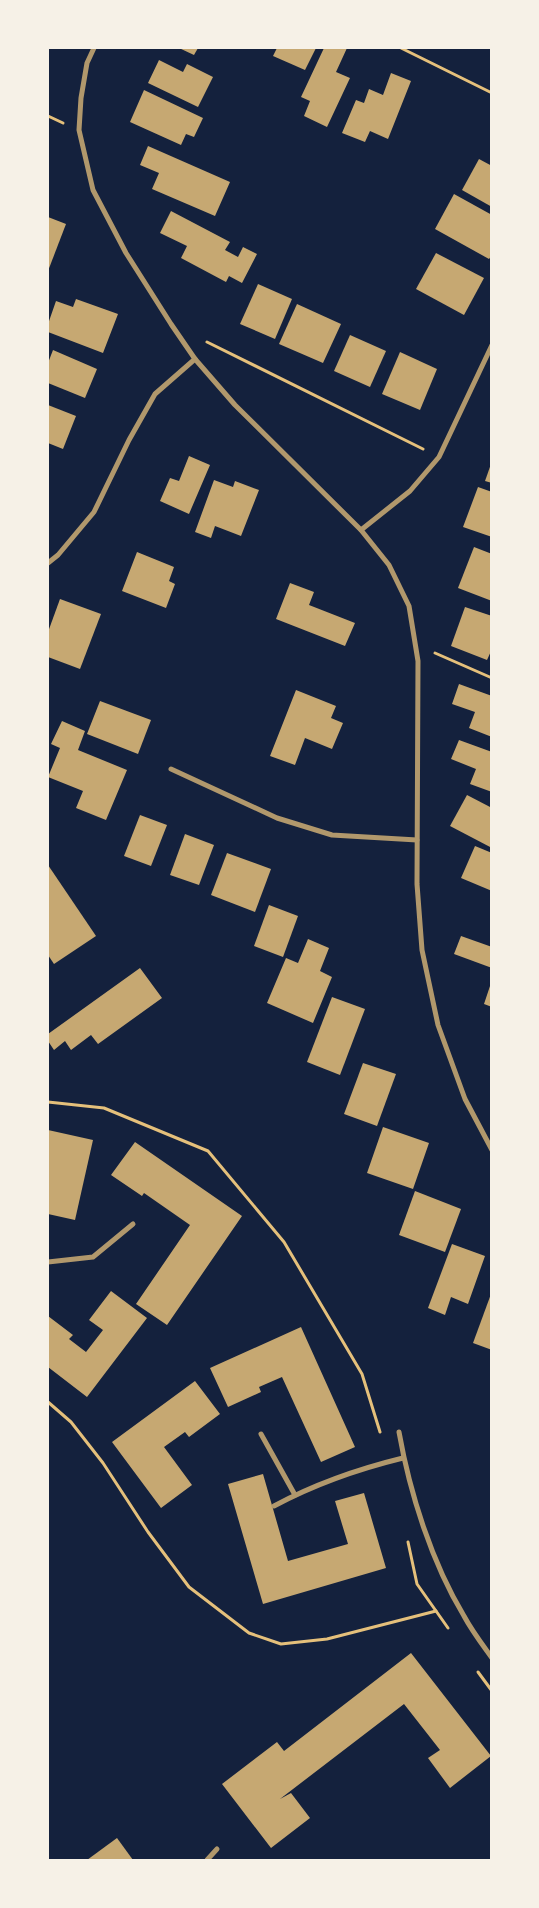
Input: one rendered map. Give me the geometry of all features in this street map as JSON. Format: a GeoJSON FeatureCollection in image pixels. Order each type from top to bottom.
{"type":"FeatureCollection","features":[{"type":"Feature","properties":{"kind":"street"},"geometry":{"type":"LineString","coordinates":[[94,48],[86,63],[81,98],[80,130],[93,190],[126,253],[170,324],[195,359],[235,405],[361,530],[389,564],[409,606],[418,661],[417,884],[422,950],[438,1025],[465,1099],[492,1150]]}},
{"type":"Feature","properties":{"kind":"street"},"geometry":{"type":"LineString","coordinates":[[361,530],[410,491],[439,457],[492,345]]}},
{"type":"Feature","properties":{"kind":"street"},"geometry":{"type":"LineString","coordinates":[[48,562],[58,556],[94,512],[129,440],[155,394],[195,359]]}},
{"type":"Feature","properties":{"kind":"street"},"geometry":{"type":"LineString","coordinates":[[172,769],[277,818],[332,835],[417,840]]}},
{"type":"Feature","properties":{"kind":"street"},"geometry":{"type":"LineString","coordinates":[[48,1262],[93,1257],[133,1224]]}},
{"type":"Feature","properties":{"kind":"street"},"geometry":{"type":"LineString","coordinates":[[399,1432],[403,1458],[424,1527],[442,1573],[463,1616],[492,1658]]}},
{"type":"Feature","properties":{"kind":"street"},"geometry":{"type":"LineString","coordinates":[[261,1434],[295,1495]]}},
{"type":"Feature","properties":{"kind":"street"},"geometry":{"type":"LineString","coordinates":[[274,1506],[295,1495],[358,1469],[403,1458]]}},
{"type":"Feature","properties":{"kind":"street"},"geometry":{"type":"LineString","coordinates":[[207,1860],[216,1849]]}},
{"type":"Feature","properties":{"kind":"path"},"geometry":{"type":"LineString","coordinates":[[401,48],[492,93]]}},
{"type":"Feature","properties":{"kind":"path"},"geometry":{"type":"LineString","coordinates":[[205,341],[439,457]]}},
{"type":"Feature","properties":{"kind":"path"},"geometry":{"type":"LineString","coordinates":[[415,645],[492,678]]}},
{"type":"Feature","properties":{"kind":"path"},"geometry":{"type":"LineString","coordinates":[[48,1102],[104,1108],[208,1151],[284,1242],[362,1374],[389,1462]]}},
{"type":"Feature","properties":{"kind":"path"},"geometry":{"type":"LineString","coordinates":[[48,1402],[71,1422],[104,1463],[148,1532],[189,1587],[249,1633],[281,1644],[328,1639],[436,1611]]}},
{"type":"Feature","properties":{"kind":"path"},"geometry":{"type":"LineString","coordinates":[[406,1536],[417,1584],[453,1635]]}},
{"type":"Feature","properties":{"kind":"path"},"geometry":{"type":"LineString","coordinates":[[475,1667],[492,1691]]}},
{"type":"Feature","properties":{"kind":"building"},"geometry":{"type":"Polygon","coordinates":[[[179,48],[198,48],[194,55],[179,48]]]}},
{"type":"Feature","properties":{"kind":"building"},"geometry":{"type":"Polygon","coordinates":[[[277,48],[316,48],[305,70],[273,56],[277,48]]]}},
{"type":"Feature","properties":{"kind":"building"},"geometry":{"type":"Polygon","coordinates":[[[324,48],[347,48],[336,72],[350,78],[327,127],[304,116],[310,101],[301,97],[324,48]]]}},
{"type":"Feature","properties":{"kind":"building"},"geometry":{"type":"Polygon","coordinates":[[[159,60],[183,72],[187,64],[213,77],[198,107],[148,83],[159,60]]]}},
{"type":"Feature","properties":{"kind":"building"},"geometry":{"type":"Polygon","coordinates":[[[391,73],[411,81],[388,139],[370,131],[365,142],[342,133],[356,100],[364,103],[369,89],[383,95],[391,73]]]}},
{"type":"Feature","properties":{"kind":"building"},"geometry":{"type":"Polygon","coordinates":[[[144,90],[203,118],[194,137],[186,134],[181,145],[130,122],[144,90]]]}},
{"type":"Feature","properties":{"kind":"building"},"geometry":{"type":"Polygon","coordinates":[[[148,146],[230,182],[215,216],[152,189],[159,173],[140,165],[148,146]]]}},
{"type":"Feature","properties":{"kind":"building"},"geometry":{"type":"Polygon","coordinates":[[[479,159],[492,166],[492,207],[462,190],[479,159]]]}},
{"type":"Feature","properties":{"kind":"building"},"geometry":{"type":"Polygon","coordinates":[[[454,194],[492,215],[492,255],[489,259],[435,229],[454,194]]]}},
{"type":"Feature","properties":{"kind":"building"},"geometry":{"type":"Polygon","coordinates":[[[171,211],[230,242],[225,250],[238,257],[243,247],[257,254],[242,283],[229,276],[226,282],[181,258],[187,246],[160,233],[171,211]]]}},
{"type":"Feature","properties":{"kind":"building"},"geometry":{"type":"Polygon","coordinates":[[[48,217],[66,224],[48,271],[48,217]]]}},
{"type":"Feature","properties":{"kind":"building"},"geometry":{"type":"Polygon","coordinates":[[[436,253],[484,278],[464,315],[416,289],[436,253]]]}},
{"type":"Feature","properties":{"kind":"building"},"geometry":{"type":"Polygon","coordinates":[[[258,284],[292,299],[275,339],[240,324],[258,284]]]}},
{"type":"Feature","properties":{"kind":"building"},"geometry":{"type":"Polygon","coordinates":[[[76,299],[118,314],[103,353],[48,332],[48,324],[56,301],[73,307],[76,299]]]}},
{"type":"Feature","properties":{"kind":"building"},"geometry":{"type":"Polygon","coordinates":[[[297,304],[341,324],[323,363],[279,344],[297,304]]]}},
{"type":"Feature","properties":{"kind":"building"},"geometry":{"type":"Polygon","coordinates":[[[350,335],[386,351],[370,387],[334,371],[350,335]]]}},
{"type":"Feature","properties":{"kind":"building"},"geometry":{"type":"Polygon","coordinates":[[[53,350],[97,369],[85,398],[48,383],[48,363],[53,350]]]}},
{"type":"Feature","properties":{"kind":"building"},"geometry":{"type":"Polygon","coordinates":[[[400,352],[437,369],[420,410],[382,394],[400,352]]]}},
{"type":"Feature","properties":{"kind":"building"},"geometry":{"type":"Polygon","coordinates":[[[48,405],[76,416],[63,449],[48,443],[48,405]]]}},
{"type":"Feature","properties":{"kind":"building"},"geometry":{"type":"Polygon","coordinates":[[[189,456],[210,465],[189,514],[160,501],[170,478],[179,481],[189,456]]]}},
{"type":"Feature","properties":{"kind":"building"},"geometry":{"type":"Polygon","coordinates":[[[492,464],[492,483],[485,481],[492,464]]]}},
{"type":"Feature","properties":{"kind":"building"},"geometry":{"type":"Polygon","coordinates":[[[214,480],[233,487],[235,481],[259,490],[241,536],[215,526],[211,538],[195,532],[214,480]]]}},
{"type":"Feature","properties":{"kind":"building"},"geometry":{"type":"Polygon","coordinates":[[[478,487],[492,492],[492,537],[463,527],[478,487]]]}},
{"type":"Feature","properties":{"kind":"building"},"geometry":{"type":"Polygon","coordinates":[[[474,547],[492,554],[492,601],[458,588],[474,547]]]}},
{"type":"Feature","properties":{"kind":"building"},"geometry":{"type":"Polygon","coordinates":[[[137,552],[174,567],[169,581],[175,584],[166,608],[122,591],[137,552]]]}},
{"type":"Feature","properties":{"kind":"building"},"geometry":{"type":"Polygon","coordinates":[[[290,583],[314,592],[309,605],[355,623],[345,646],[276,619],[290,583]]]}},
{"type":"Feature","properties":{"kind":"building"},"geometry":{"type":"Polygon","coordinates":[[[60,599],[101,614],[80,669],[48,657],[48,632],[60,599]]]}},
{"type":"Feature","properties":{"kind":"building"},"geometry":{"type":"Polygon","coordinates":[[[465,607],[492,616],[492,649],[487,660],[451,646],[465,607]]]}},
{"type":"Feature","properties":{"kind":"building"},"geometry":{"type":"Polygon","coordinates":[[[459,684],[492,696],[492,737],[469,728],[475,712],[452,704],[459,684]]]}},
{"type":"Feature","properties":{"kind":"building"},"geometry":{"type":"Polygon","coordinates":[[[296,690],[336,706],[331,718],[343,723],[332,749],[305,738],[295,765],[270,756],[296,690]]]}},
{"type":"Feature","properties":{"kind":"building"},"geometry":{"type":"Polygon","coordinates":[[[100,701],[151,720],[138,754],[87,734],[100,701]]]}},
{"type":"Feature","properties":{"kind":"building"},"geometry":{"type":"Polygon","coordinates":[[[62,721],[85,731],[78,750],[127,770],[106,820],[76,808],[83,791],[48,777],[60,748],[51,744],[62,721]]]}},
{"type":"Feature","properties":{"kind":"building"},"geometry":{"type":"Polygon","coordinates":[[[459,740],[492,752],[492,792],[470,784],[476,769],[451,759],[459,740]]]}},
{"type":"Feature","properties":{"kind":"building"},"geometry":{"type":"Polygon","coordinates":[[[467,795],[492,808],[492,848],[450,826],[467,795]]]}},
{"type":"Feature","properties":{"kind":"building"},"geometry":{"type":"Polygon","coordinates":[[[140,815],[167,825],[151,866],[124,856],[140,815]]]}},
{"type":"Feature","properties":{"kind":"building"},"geometry":{"type":"Polygon","coordinates":[[[185,834],[214,845],[199,885],[170,875],[185,834]]]}},
{"type":"Feature","properties":{"kind":"building"},"geometry":{"type":"Polygon","coordinates":[[[475,846],[492,853],[492,891],[461,878],[475,846]]]}},
{"type":"Feature","properties":{"kind":"building"},"geometry":{"type":"Polygon","coordinates":[[[227,853],[271,869],[255,912],[211,895],[227,853]]]}},
{"type":"Feature","properties":{"kind":"building"},"geometry":{"type":"Polygon","coordinates":[[[48,865],[96,936],[54,964],[48,955],[48,865]]]}},
{"type":"Feature","properties":{"kind":"building"},"geometry":{"type":"Polygon","coordinates":[[[269,905],[298,916],[283,957],[254,946],[269,905]]]}},
{"type":"Feature","properties":{"kind":"building"},"geometry":{"type":"Polygon","coordinates":[[[461,936],[492,947],[492,968],[454,954],[461,936]]]}},
{"type":"Feature","properties":{"kind":"building"},"geometry":{"type":"Polygon","coordinates":[[[308,939],[329,948],[320,971],[332,977],[313,1023],[267,1003],[286,958],[298,963],[308,939]]]}},
{"type":"Feature","properties":{"kind":"building"},"geometry":{"type":"Polygon","coordinates":[[[140,968],[162,998],[98,1044],[91,1035],[71,1050],[65,1041],[54,1050],[48,1041],[48,1034],[140,968]]]}},
{"type":"Feature","properties":{"kind":"building"},"geometry":{"type":"Polygon","coordinates":[[[492,984],[492,1007],[484,1004],[492,984]]]}},
{"type":"Feature","properties":{"kind":"building"},"geometry":{"type":"Polygon","coordinates":[[[332,997],[365,1009],[340,1075],[307,1062],[332,997]]]}},
{"type":"Feature","properties":{"kind":"building"},"geometry":{"type":"Polygon","coordinates":[[[363,1063],[396,1074],[377,1126],[344,1114],[363,1063]]]}},
{"type":"Feature","properties":{"kind":"building"},"geometry":{"type":"Polygon","coordinates":[[[383,1127],[429,1143],[413,1189],[367,1173],[383,1127]]]}},
{"type":"Feature","properties":{"kind":"building"},"geometry":{"type":"Polygon","coordinates":[[[48,1130],[93,1140],[75,1220],[48,1214],[48,1130]]]}},
{"type":"Feature","properties":{"kind":"building"},"geometry":{"type":"Polygon","coordinates":[[[135,1142],[242,1216],[167,1325],[136,1304],[190,1225],[144,1193],[142,1196],[111,1175],[135,1142]]]}},
{"type":"Feature","properties":{"kind":"building"},"geometry":{"type":"Polygon","coordinates":[[[415,1191],[461,1209],[445,1252],[399,1235],[415,1191]]]}},
{"type":"Feature","properties":{"kind":"building"},"geometry":{"type":"Polygon","coordinates":[[[452,1244],[485,1256],[468,1304],[451,1297],[445,1315],[428,1308],[452,1244]]]}},
{"type":"Feature","properties":{"kind":"building"},"geometry":{"type":"Polygon","coordinates":[[[111,1291],[147,1318],[87,1397],[48,1367],[48,1316],[73,1335],[69,1339],[86,1352],[103,1330],[89,1320],[111,1291]]]}},
{"type":"Feature","properties":{"kind":"building"},"geometry":{"type":"Polygon","coordinates":[[[492,1294],[492,1350],[473,1343],[492,1294]]]}},
{"type":"Feature","properties":{"kind":"building"},"geometry":{"type":"Polygon","coordinates":[[[301,1327],[355,1447],[321,1462],[282,1377],[259,1387],[261,1392],[228,1407],[210,1368],[301,1327]]]}},
{"type":"Feature","properties":{"kind":"building"},"geometry":{"type":"Polygon","coordinates":[[[195,1381],[220,1414],[189,1437],[185,1432],[164,1447],[192,1485],[161,1508],[112,1442],[195,1381]]]}},
{"type":"Feature","properties":{"kind":"building"},"geometry":{"type":"Polygon","coordinates":[[[263,1474],[288,1561],[348,1544],[335,1501],[364,1493],[386,1568],[263,1604],[228,1484],[263,1474]]]}},
{"type":"Feature","properties":{"kind":"building"},"geometry":{"type":"Polygon","coordinates":[[[411,1653],[491,1756],[450,1788],[428,1758],[440,1750],[404,1704],[280,1799],[291,1793],[310,1818],[271,1848],[222,1784],[277,1742],[284,1751],[411,1653]]]}},
{"type":"Feature","properties":{"kind":"building"},"geometry":{"type":"Polygon","coordinates":[[[117,1838],[133,1860],[87,1860],[117,1838]]]}}]}
